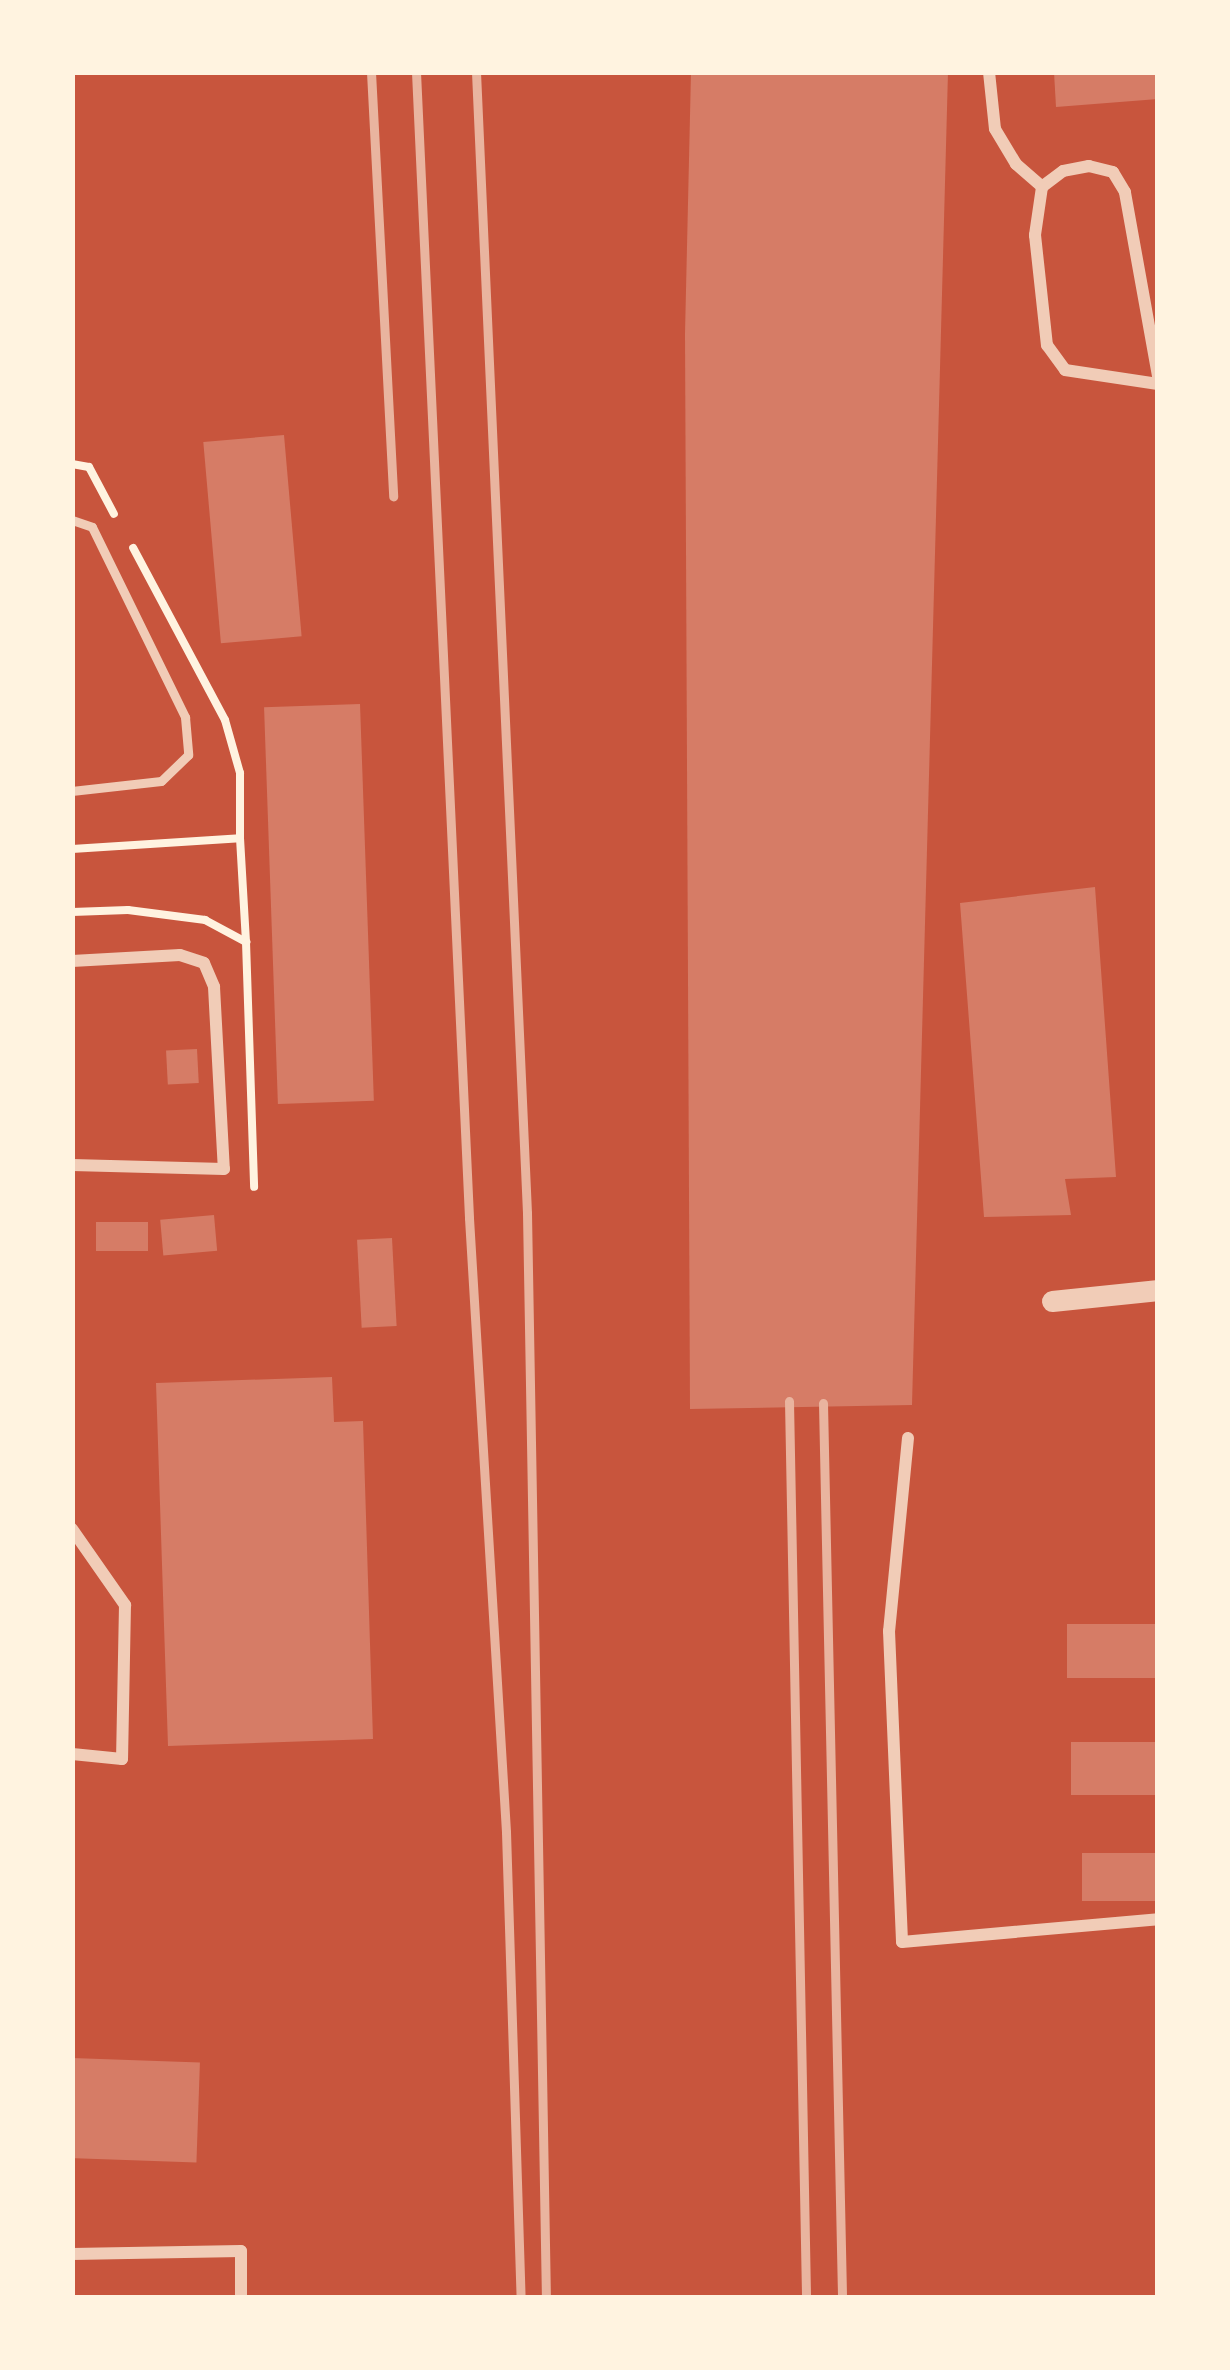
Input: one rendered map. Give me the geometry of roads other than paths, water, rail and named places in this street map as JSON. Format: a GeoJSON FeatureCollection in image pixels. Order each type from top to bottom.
{"type":"FeatureCollection","features":[{"type":"Feature","properties":{"kind":"street"},"geometry":{"type":"LineString","coordinates":[[989,72],[995,129],[1016,164],[1042,187]]}},
{"type":"Feature","properties":{"kind":"street"},"geometry":{"type":"LineString","coordinates":[[1089,166],[1113,172],[1125,192],[1158,380],[1065,370],[1047,345],[1035,235],[1042,187],[1063,170],[1089,166]]}},
{"type":"Feature","properties":{"kind":"street"},"geometry":{"type":"LineString","coordinates":[[72,961],[180,955],[203,964],[214,987],[224,1169],[72,1166]]}},
{"type":"Feature","properties":{"kind":"street"},"geometry":{"type":"LineString","coordinates":[[1052,1301],[1158,1290]]}},
{"type":"Feature","properties":{"kind":"street"},"geometry":{"type":"LineString","coordinates":[[908,1438],[889,1631],[902,1942],[1158,1919]]}},
{"type":"Feature","properties":{"kind":"street"},"geometry":{"type":"LineString","coordinates":[[72,1529],[125,1606],[122,1759],[72,1754]]}},
{"type":"Feature","properties":{"kind":"street"},"geometry":{"type":"LineString","coordinates":[[72,2254],[241,2251],[241,2298]]}},
{"type":"Feature","properties":{"kind":"lane"},"geometry":{"type":"LineString","coordinates":[[72,520],[92,527],[185,717],[188,755],[161,781],[72,791]]}},
{"type":"Feature","properties":{"kind":"railway"},"geometry":{"type":"LineString","coordinates":[[371,72],[393,496]]}},
{"type":"Feature","properties":{"kind":"railway"},"geometry":{"type":"LineString","coordinates":[[416,72],[469,1218],[506,1832],[521,2298]]}},
{"type":"Feature","properties":{"kind":"railway"},"geometry":{"type":"LineString","coordinates":[[476,72],[527,1213],[546,2298]]}},
{"type":"Feature","properties":{"kind":"railway"},"geometry":{"type":"LineString","coordinates":[[789,1401],[806,2298]]}},
{"type":"Feature","properties":{"kind":"railway"},"geometry":{"type":"LineString","coordinates":[[823,1403],[842,2298]]}}]}
